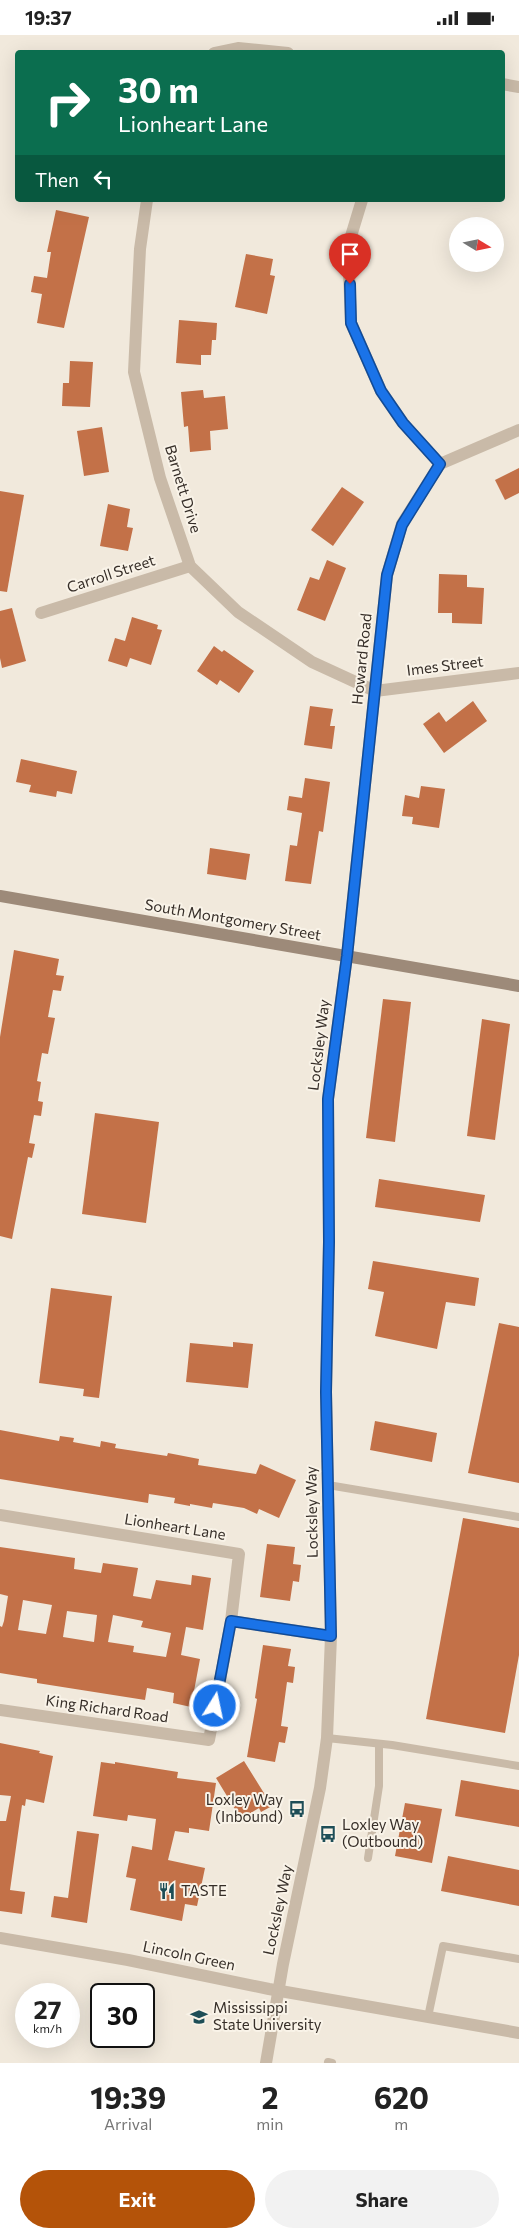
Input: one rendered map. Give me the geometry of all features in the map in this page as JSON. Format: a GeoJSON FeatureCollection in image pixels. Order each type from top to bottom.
{"type":"FeatureCollection","features":[{"type":"Feature","properties":{"kind":"street"},"geometry":{"type":"LineString","coordinates":[[228,50],[238,48],[258,50]]}},
{"type":"Feature","properties":{"kind":"street"},"geometry":{"type":"LineString","coordinates":[[505,84],[519,87]]}},
{"type":"Feature","properties":{"kind":"street","name":"Barnett Drive"},"geometry":{"type":"LineString","coordinates":[[147,202],[140,249],[134,372],[160,478],[190,566],[238,612],[295,651],[375,691]]}},
{"type":"Feature","properties":{"kind":"street"},"geometry":{"type":"LineString","coordinates":[[361,202],[348,246],[351,323],[381,391],[403,423],[440,464],[519,430]]}},
{"type":"Feature","properties":{"kind":"street","name":"Howard Road"},"geometry":{"type":"LineString","coordinates":[[347,956],[387,575],[402,525],[440,464]]}},
{"type":"Feature","properties":{"kind":"street","name":"Carroll Street"},"geometry":{"type":"LineString","coordinates":[[41,613],[190,566]]}},
{"type":"Feature","properties":{"kind":"street","name":"Imes Street"},"geometry":{"type":"LineString","coordinates":[[375,691],[519,673]]}},
{"type":"Feature","properties":{"kind":"street","name":"South Montgomery Street"},"geometry":{"type":"LineString","coordinates":[[0,896],[519,986]]}},
{"type":"Feature","properties":{"kind":"street","name":"Locksley Way"},"geometry":{"type":"LineString","coordinates":[[266,2063],[320,1788],[327,1738],[331,1636],[326,1392],[329,1242],[328,1099],[347,956]]}},
{"type":"Feature","properties":{"kind":"street","name":"Lionheart Lane"},"geometry":{"type":"LineString","coordinates":[[0,1515],[239,1554],[231,1621]]}},
{"type":"Feature","properties":{"kind":"street"},"geometry":{"type":"LineString","coordinates":[[231,1621],[331,1636]]}},
{"type":"Feature","properties":{"kind":"street","name":"King Richard Road"},"geometry":{"type":"LineString","coordinates":[[0,1711],[209,1740],[231,1621]]}},
{"type":"Feature","properties":{"kind":"street","name":"Lincoln Green"},"geometry":{"type":"LineString","coordinates":[[0,1938],[519,2033]]}},
{"type":"Feature","properties":{"kind":"lane"},"geometry":{"type":"LineString","coordinates":[[328,1485],[519,1517]]}},
{"type":"Feature","properties":{"kind":"lane"},"geometry":{"type":"LineString","coordinates":[[327,1738],[379,1743],[519,1766]]}},
{"type":"Feature","properties":{"kind":"lane"},"geometry":{"type":"LineString","coordinates":[[368,1858],[379,1786],[379,1743]]}},
{"type":"Feature","properties":{"kind":"lane"},"geometry":{"type":"LineString","coordinates":[[428,2017],[443,1946],[519,1959]]}},
{"type":"Feature","properties":{"kind":"building"},"geometry":{"type":"Polygon","coordinates":[[[56,210],[89,217],[64,328],[37,323],[42,294],[31,292],[34,276],[47,278],[51,252],[47,252],[56,210]]]}},
{"type":"Feature","properties":{"kind":"building"},"geometry":{"type":"Polygon","coordinates":[[[246,254],[273,259],[270,275],[275,276],[267,314],[235,307],[246,254]]]}},
{"type":"Feature","properties":{"kind":"building"},"geometry":{"type":"Polygon","coordinates":[[[179,320],[217,323],[216,340],[212,340],[211,355],[201,355],[201,365],[176,363],[179,320]]]}},
{"type":"Feature","properties":{"kind":"building"},"geometry":{"type":"Polygon","coordinates":[[[70,361],[93,362],[90,407],[62,406],[63,383],[69,383],[70,361]]]}},
{"type":"Feature","properties":{"kind":"building"},"geometry":{"type":"Polygon","coordinates":[[[203,390],[204,398],[225,396],[228,429],[210,431],[211,450],[190,452],[188,426],[184,427],[181,392],[203,390]]]}},
{"type":"Feature","properties":{"kind":"building"},"geometry":{"type":"Polygon","coordinates":[[[102,427],[109,472],[84,476],[77,431],[102,427]]]}},
{"type":"Feature","properties":{"kind":"building"},"geometry":{"type":"Polygon","coordinates":[[[519,468],[519,493],[505,500],[495,480],[519,468]]]}},
{"type":"Feature","properties":{"kind":"building"},"geometry":{"type":"Polygon","coordinates":[[[342,487],[364,502],[333,546],[311,530],[342,487]]]}},
{"type":"Feature","properties":{"kind":"building"},"geometry":{"type":"Polygon","coordinates":[[[0,491],[24,495],[7,592],[0,591],[0,491]]]}},
{"type":"Feature","properties":{"kind":"building"},"geometry":{"type":"Polygon","coordinates":[[[108,504],[130,509],[127,527],[133,528],[128,551],[100,546],[108,504]]]}},
{"type":"Feature","properties":{"kind":"building"},"geometry":{"type":"Polygon","coordinates":[[[327,560],[346,568],[325,621],[297,610],[310,577],[319,580],[327,560]]]}},
{"type":"Feature","properties":{"kind":"building"},"geometry":{"type":"Polygon","coordinates":[[[439,574],[467,575],[467,587],[484,588],[482,624],[452,623],[452,613],[438,613],[439,574]]]}},
{"type":"Feature","properties":{"kind":"building"},"geometry":{"type":"Polygon","coordinates":[[[12,608],[26,661],[2,668],[0,658],[0,611],[12,608]]]}},
{"type":"Feature","properties":{"kind":"building"},"geometry":{"type":"Polygon","coordinates":[[[132,617],[158,625],[157,629],[162,630],[151,665],[130,658],[127,667],[108,661],[115,638],[125,641],[132,617]]]}},
{"type":"Feature","properties":{"kind":"building"},"geometry":{"type":"Polygon","coordinates":[[[214,646],[222,652],[224,650],[254,671],[239,693],[220,680],[217,685],[197,671],[214,646]]]}},
{"type":"Feature","properties":{"kind":"building"},"geometry":{"type":"Polygon","coordinates":[[[473,701],[487,721],[444,753],[423,724],[439,712],[446,722],[473,701]]]}},
{"type":"Feature","properties":{"kind":"building"},"geometry":{"type":"Polygon","coordinates":[[[310,706],[333,709],[330,726],[335,726],[332,749],[304,745],[310,706]]]}},
{"type":"Feature","properties":{"kind":"building"},"geometry":{"type":"Polygon","coordinates":[[[21,759],[77,771],[72,794],[57,791],[56,797],[29,792],[31,785],[16,782],[21,759]]]}},
{"type":"Feature","properties":{"kind":"building"},"geometry":{"type":"Polygon","coordinates":[[[305,778],[330,782],[323,832],[319,831],[311,884],[285,881],[290,845],[297,846],[302,813],[287,810],[289,796],[302,798],[305,778]]]}},
{"type":"Feature","properties":{"kind":"building"},"geometry":{"type":"Polygon","coordinates":[[[421,786],[445,789],[439,828],[412,824],[413,817],[402,816],[405,795],[419,798],[421,786]]]}},
{"type":"Feature","properties":{"kind":"building"},"geometry":{"type":"Polygon","coordinates":[[[210,848],[250,854],[246,880],[207,874],[210,848]]]}},
{"type":"Feature","properties":{"kind":"building"},"geometry":{"type":"Polygon","coordinates":[[[14,950],[59,959],[56,975],[64,976],[61,991],[53,990],[48,1017],[55,1018],[48,1054],[42,1053],[37,1081],[41,1082],[38,1101],[43,1102],[41,1116],[34,1115],[29,1143],[35,1144],[32,1158],[28,1157],[12,1239],[0,1236],[0,1037],[14,950]]]}},
{"type":"Feature","properties":{"kind":"building"},"geometry":{"type":"Polygon","coordinates":[[[383,999],[411,1002],[395,1142],[366,1138],[383,999]]]}},
{"type":"Feature","properties":{"kind":"building"},"geometry":{"type":"Polygon","coordinates":[[[482,1019],[510,1024],[495,1140],[467,1136],[482,1019]]]}},
{"type":"Feature","properties":{"kind":"building"},"geometry":{"type":"Polygon","coordinates":[[[95,1113],[159,1122],[146,1223],[82,1214],[95,1113]]]}},
{"type":"Feature","properties":{"kind":"building"},"geometry":{"type":"Polygon","coordinates":[[[379,1179],[485,1195],[480,1222],[375,1207],[379,1179]]]}},
{"type":"Feature","properties":{"kind":"building"},"geometry":{"type":"Polygon","coordinates":[[[373,1261],[479,1278],[475,1306],[446,1302],[437,1349],[375,1336],[384,1292],[368,1289],[373,1261]]]}},
{"type":"Feature","properties":{"kind":"building"},"geometry":{"type":"Polygon","coordinates":[[[51,1288],[112,1296],[99,1398],[83,1396],[84,1389],[39,1383],[51,1288]]]}},
{"type":"Feature","properties":{"kind":"building"},"geometry":{"type":"Polygon","coordinates":[[[499,1323],[519,1327],[519,1483],[468,1473],[499,1323]]]}},
{"type":"Feature","properties":{"kind":"building"},"geometry":{"type":"Polygon","coordinates":[[[233,1342],[253,1344],[248,1388],[186,1382],[190,1343],[233,1347],[233,1342]]]}},
{"type":"Feature","properties":{"kind":"building"},"geometry":{"type":"Polygon","coordinates":[[[375,1421],[437,1433],[432,1462],[370,1450],[375,1421]]]}},
{"type":"Feature","properties":{"kind":"building"},"geometry":{"type":"Polygon","coordinates":[[[0,1430],[59,1441],[60,1436],[74,1438],[73,1442],[100,1447],[101,1441],[116,1444],[115,1448],[167,1456],[168,1453],[199,1459],[198,1465],[256,1474],[260,1464],[296,1480],[279,1518],[259,1509],[257,1514],[244,1508],[213,1503],[212,1508],[190,1504],[190,1506],[174,1503],[175,1498],[149,1494],[148,1503],[0,1479],[0,1430]]]}},
{"type":"Feature","properties":{"kind":"building"},"geometry":{"type":"Polygon","coordinates":[[[463,1518],[519,1528],[519,1655],[505,1733],[426,1719],[463,1518]]]}},
{"type":"Feature","properties":{"kind":"building"},"geometry":{"type":"Polygon","coordinates":[[[267,1544],[295,1547],[293,1564],[301,1565],[299,1582],[293,1581],[290,1601],[260,1597],[267,1544]]]}},
{"type":"Feature","properties":{"kind":"building"},"geometry":{"type":"Polygon","coordinates":[[[0,1547],[75,1558],[74,1569],[101,1573],[103,1563],[138,1568],[133,1596],[151,1599],[156,1580],[191,1585],[192,1575],[211,1578],[203,1630],[186,1627],[181,1655],[200,1659],[191,1707],[173,1703],[174,1693],[147,1688],[145,1700],[37,1683],[37,1679],[0,1673],[0,1626],[2,1627],[4,1621],[8,1596],[0,1594],[0,1547]],[[23,1600],[18,1630],[46,1634],[52,1605],[23,1600]],[[67,1611],[63,1637],[94,1642],[97,1615],[67,1611]],[[113,1615],[108,1642],[134,1646],[133,1652],[166,1657],[171,1633],[141,1627],[143,1621],[113,1615]]]}},
{"type":"Feature","properties":{"kind":"building"},"geometry":{"type":"Polygon","coordinates":[[[263,1645],[291,1649],[288,1666],[295,1667],[293,1683],[287,1682],[281,1726],[288,1727],[285,1743],[279,1742],[275,1762],[247,1757],[257,1699],[255,1698],[263,1645]]]}},
{"type":"Feature","properties":{"kind":"building"},"geometry":{"type":"Polygon","coordinates":[[[0,1743],[40,1751],[39,1753],[53,1756],[44,1803],[26,1799],[25,1806],[22,1805],[10,1890],[25,1892],[22,1914],[0,1911],[0,1821],[6,1821],[11,1796],[0,1795],[0,1743]]]}},
{"type":"Feature","properties":{"kind":"building"},"geometry":{"type":"Polygon","coordinates":[[[244,1761],[272,1806],[261,1812],[259,1808],[241,1819],[216,1778],[244,1761]]]}},
{"type":"Feature","properties":{"kind":"building"},"geometry":{"type":"Polygon","coordinates":[[[101,1762],[115,1764],[115,1762],[178,1772],[177,1778],[216,1783],[209,1831],[189,1828],[189,1833],[175,1831],[168,1860],[205,1868],[197,1906],[185,1904],[182,1921],[130,1910],[136,1879],[126,1877],[132,1846],[152,1850],[156,1819],[128,1815],[127,1821],[93,1816],[101,1762]]]}},
{"type":"Feature","properties":{"kind":"building"},"geometry":{"type":"Polygon","coordinates":[[[461,1780],[519,1790],[519,1827],[455,1816],[461,1780]]]}},
{"type":"Feature","properties":{"kind":"building"},"geometry":{"type":"Polygon","coordinates":[[[405,1803],[442,1809],[432,1863],[395,1856],[405,1803]]]}},
{"type":"Feature","properties":{"kind":"building"},"geometry":{"type":"Polygon","coordinates":[[[77,1831],[99,1834],[87,1923],[51,1917],[54,1896],[68,1898],[77,1831]]]}},
{"type":"Feature","properties":{"kind":"building"},"geometry":{"type":"Polygon","coordinates":[[[448,1856],[519,1870],[519,1906],[441,1891],[448,1856]]]}},
{"type":"Feature","properties":{"kind":"place","name":"Loxley Way (Inbound)"},"geometry":{"type":"Point","coordinates":[297,1809]}},
{"type":"Feature","properties":{"kind":"place","name":"Loxley Way (Outbound)"},"geometry":{"type":"Point","coordinates":[328,1834]}},
{"type":"Feature","properties":{"kind":"place","name":"TASTE"},"geometry":{"type":"Point","coordinates":[167,1891]}},
{"type":"Feature","properties":{"kind":"place","name":"Mississippi State University"},"geometry":{"type":"Point","coordinates":[199,2017]}},
{"type":"Feature","properties":{"kind":"route"},"geometry":{"type":"LineString","coordinates":[[215,1706],[231,1621],[331,1636],[326,1392],[329,1242],[328,1099],[347,956],[387,575],[402,525],[440,464],[403,423],[381,391],[351,323],[350,284]]}}]}
